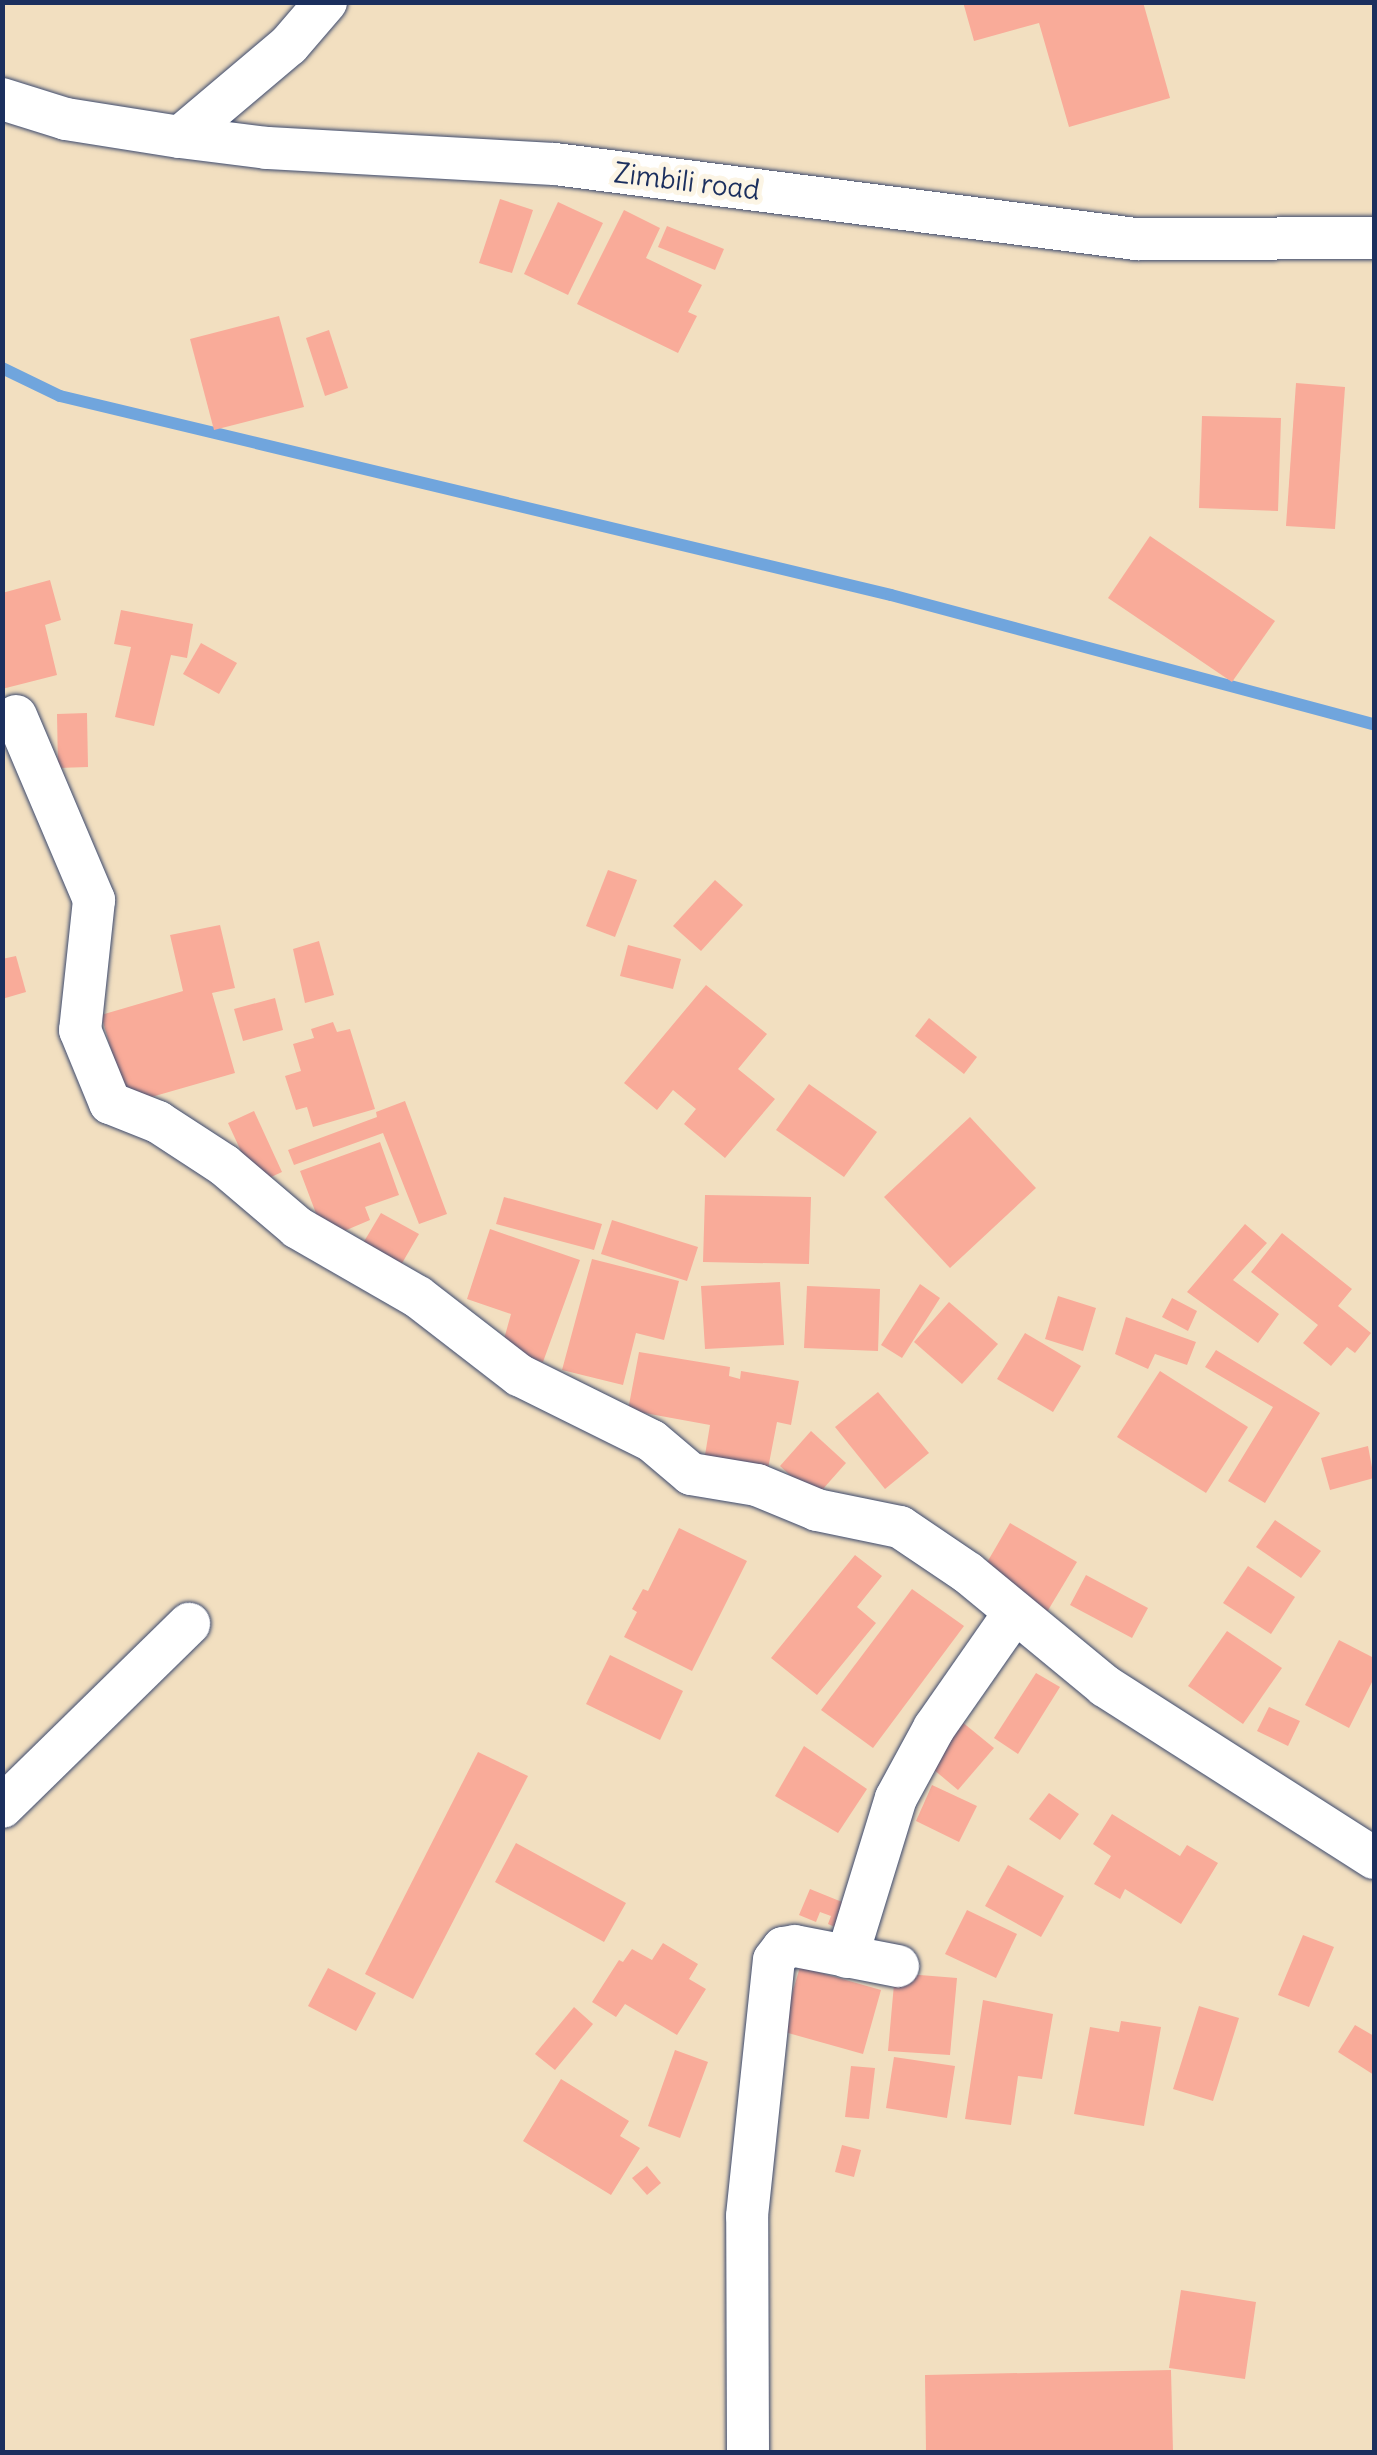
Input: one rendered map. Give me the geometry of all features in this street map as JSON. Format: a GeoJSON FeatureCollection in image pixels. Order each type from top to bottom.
{"type":"FeatureCollection","features":[{"type":"Feature","properties":{"kind":"street"},"geometry":{"type":"LineString","coordinates":[[180,137],[288,45],[326,2]]}},
{"type":"Feature","properties":{"kind":"street","name":"Zimbili road"},"geometry":{"type":"LineString","coordinates":[[2,99],[66,120],[267,148],[555,164],[1136,239],[1374,238]]}},
{"type":"Feature","properties":{"kind":"street"},"geometry":{"type":"LineString","coordinates":[[16,716],[94,900],[80,1030],[110,1103],[158,1122],[224,1165],[298,1228],[418,1298],[519,1376],[652,1441],[691,1474],[757,1485],[817,1510],[900,1528],[1015,1612],[1105,1686],[1374,1858]]}},
{"type":"Feature","properties":{"kind":"street"},"geometry":{"type":"LineString","coordinates":[[847,1957],[896,1798],[934,1728],[1015,1612]]}},
{"type":"Feature","properties":{"kind":"street"},"geometry":{"type":"LineString","coordinates":[[2,1807],[188,1624]]}},
{"type":"Feature","properties":{"kind":"street"},"geometry":{"type":"LineString","coordinates":[[748,2452],[747,2216],[772,1970],[783,1948],[794,1946],[898,1966]]}},
{"type":"Feature","properties":{"kind":"building"},"geometry":{"type":"Polygon","coordinates":[[[963,2],[1143,2],[1170,98],[1069,127],[1039,23],[974,41],[963,2]]]}},
{"type":"Feature","properties":{"kind":"building"},"geometry":{"type":"Polygon","coordinates":[[[500,199],[533,210],[512,273],[479,263],[500,199]]]}},
{"type":"Feature","properties":{"kind":"building"},"geometry":{"type":"Polygon","coordinates":[[[558,202],[603,223],[568,295],[524,274],[558,202]]]}},
{"type":"Feature","properties":{"kind":"building"},"geometry":{"type":"Polygon","coordinates":[[[624,210],[660,228],[646,258],[702,285],[688,312],[697,316],[678,353],[577,304],[624,210]]]}},
{"type":"Feature","properties":{"kind":"building"},"geometry":{"type":"Polygon","coordinates":[[[667,226],[724,249],[715,270],[658,247],[667,226]]]}},
{"type":"Feature","properties":{"kind":"building"},"geometry":{"type":"Polygon","coordinates":[[[279,316],[304,407],[214,430],[190,339],[279,316]]]}},
{"type":"Feature","properties":{"kind":"building"},"geometry":{"type":"Polygon","coordinates":[[[329,330],[348,388],[325,396],[306,338],[329,330]]]}},
{"type":"Feature","properties":{"kind":"building"},"geometry":{"type":"Polygon","coordinates":[[[1296,383],[1345,387],[1335,529],[1286,526],[1296,383]]]}},
{"type":"Feature","properties":{"kind":"building"},"geometry":{"type":"Polygon","coordinates":[[[1202,416],[1281,418],[1278,511],[1199,508],[1202,416]]]}},
{"type":"Feature","properties":{"kind":"building"},"geometry":{"type":"Polygon","coordinates":[[[1150,536],[1275,621],[1232,682],[1108,598],[1150,536]]]}},
{"type":"Feature","properties":{"kind":"building"},"geometry":{"type":"Polygon","coordinates":[[[50,580],[61,620],[45,625],[57,675],[2,689],[2,593],[50,580]]]}},
{"type":"Feature","properties":{"kind":"building"},"geometry":{"type":"Polygon","coordinates":[[[121,610],[193,624],[187,658],[171,655],[154,726],[115,717],[131,647],[114,644],[121,610]]]}},
{"type":"Feature","properties":{"kind":"building"},"geometry":{"type":"Polygon","coordinates":[[[201,643],[237,663],[219,694],[183,674],[201,643]]]}},
{"type":"Feature","properties":{"kind":"building"},"geometry":{"type":"Polygon","coordinates":[[[87,713],[88,767],[58,768],[57,714],[87,713]]]}},
{"type":"Feature","properties":{"kind":"building"},"geometry":{"type":"Polygon","coordinates":[[[608,870],[637,880],[615,937],[586,926],[608,870]]]}},
{"type":"Feature","properties":{"kind":"building"},"geometry":{"type":"Polygon","coordinates":[[[715,880],[743,905],[701,951],[673,926],[715,880]]]}},
{"type":"Feature","properties":{"kind":"building"},"geometry":{"type":"Polygon","coordinates":[[[220,925],[235,988],[212,993],[235,1073],[127,1104],[101,1015],[183,991],[170,935],[220,925]]]}},
{"type":"Feature","properties":{"kind":"building"},"geometry":{"type":"Polygon","coordinates":[[[319,941],[334,995],[305,1003],[293,949],[319,941]]]}},
{"type":"Feature","properties":{"kind":"building"},"geometry":{"type":"Polygon","coordinates":[[[628,945],[681,959],[673,989],[620,976],[628,945]]]}},
{"type":"Feature","properties":{"kind":"building"},"geometry":{"type":"Polygon","coordinates":[[[16,956],[26,992],[2,999],[2,959],[16,956]]]}},
{"type":"Feature","properties":{"kind":"building"},"geometry":{"type":"Polygon","coordinates":[[[706,985],[767,1034],[738,1069],[775,1099],[725,1158],[684,1124],[696,1109],[673,1090],[657,1110],[624,1083],[706,985]]]}},
{"type":"Feature","properties":{"kind":"building"},"geometry":{"type":"Polygon","coordinates":[[[275,998],[283,1030],[243,1041],[234,1009],[275,998]]]}},
{"type":"Feature","properties":{"kind":"building"},"geometry":{"type":"Polygon","coordinates":[[[929,1018],[977,1057],[964,1074],[915,1036],[929,1018]]]}},
{"type":"Feature","properties":{"kind":"building"},"geometry":{"type":"Polygon","coordinates":[[[333,1022],[337,1032],[350,1029],[375,1109],[313,1127],[307,1107],[296,1110],[285,1076],[301,1071],[293,1044],[314,1038],[311,1029],[333,1022]]]}},
{"type":"Feature","properties":{"kind":"building"},"geometry":{"type":"Polygon","coordinates":[[[809,1084],[877,1132],[844,1177],[776,1130],[809,1084]]]}},
{"type":"Feature","properties":{"kind":"building"},"geometry":{"type":"Polygon","coordinates":[[[405,1101],[447,1214],[419,1224],[383,1133],[294,1165],[288,1150],[377,1117],[376,1112],[405,1101]]]}},
{"type":"Feature","properties":{"kind":"building"},"geometry":{"type":"Polygon","coordinates":[[[254,1111],[282,1172],[256,1184],[228,1123],[254,1111]]]}},
{"type":"Feature","properties":{"kind":"building"},"geometry":{"type":"Polygon","coordinates":[[[970,1117],[1036,1188],[950,1268],[884,1197],[970,1117]]]}},
{"type":"Feature","properties":{"kind":"building"},"geometry":{"type":"Polygon","coordinates":[[[380,1142],[399,1195],[365,1207],[370,1220],[330,1237],[320,1224],[300,1171],[380,1142]]]}},
{"type":"Feature","properties":{"kind":"building"},"geometry":{"type":"Polygon","coordinates":[[[705,1195],[811,1197],[809,1264],[703,1262],[705,1195]]]}},
{"type":"Feature","properties":{"kind":"building"},"geometry":{"type":"Polygon","coordinates":[[[504,1197],[602,1224],[594,1250],[496,1224],[504,1197]]]}},
{"type":"Feature","properties":{"kind":"building"},"geometry":{"type":"Polygon","coordinates":[[[381,1213],[419,1234],[394,1277],[356,1255],[381,1213]]]}},
{"type":"Feature","properties":{"kind":"building"},"geometry":{"type":"Polygon","coordinates":[[[612,1220],[698,1247],[687,1281],[601,1254],[612,1220]]]}},
{"type":"Feature","properties":{"kind":"building"},"geometry":{"type":"Polygon","coordinates":[[[1245,1224],[1267,1243],[1233,1280],[1279,1314],[1258,1343],[1187,1292],[1245,1224]]]}},
{"type":"Feature","properties":{"kind":"building"},"geometry":{"type":"Polygon","coordinates":[[[490,1229],[580,1260],[543,1362],[501,1350],[511,1314],[467,1299],[490,1229]]]}},
{"type":"Feature","properties":{"kind":"building"},"geometry":{"type":"Polygon","coordinates":[[[1282,1233],[1352,1289],[1338,1306],[1371,1333],[1355,1353],[1347,1347],[1331,1366],[1303,1343],[1318,1325],[1251,1272],[1282,1233]]]}},
{"type":"Feature","properties":{"kind":"building"},"geometry":{"type":"Polygon","coordinates":[[[592,1259],[679,1281],[664,1340],[636,1333],[623,1385],[562,1370],[592,1259]]]}},
{"type":"Feature","properties":{"kind":"building"},"geometry":{"type":"Polygon","coordinates":[[[780,1282],[784,1345],[705,1349],[701,1286],[780,1282]]]}},
{"type":"Feature","properties":{"kind":"building"},"geometry":{"type":"Polygon","coordinates":[[[920,1284],[940,1298],[902,1358],[881,1345],[920,1284]]]}},
{"type":"Feature","properties":{"kind":"building"},"geometry":{"type":"Polygon","coordinates":[[[807,1286],[880,1289],[878,1351],[804,1348],[807,1286]]]}},
{"type":"Feature","properties":{"kind":"building"},"geometry":{"type":"Polygon","coordinates":[[[1058,1296],[1096,1308],[1083,1351],[1045,1339],[1058,1296]]]}},
{"type":"Feature","properties":{"kind":"building"},"geometry":{"type":"Polygon","coordinates":[[[1172,1298],[1197,1311],[1188,1331],[1162,1317],[1172,1298]]]}},
{"type":"Feature","properties":{"kind":"building"},"geometry":{"type":"Polygon","coordinates":[[[949,1302],[998,1344],[962,1384],[914,1342],[949,1302]]]}},
{"type":"Feature","properties":{"kind":"building"},"geometry":{"type":"Polygon","coordinates":[[[1126,1317],[1196,1342],[1187,1365],[1155,1354],[1148,1369],[1115,1354],[1126,1317]]]}},
{"type":"Feature","properties":{"kind":"building"},"geometry":{"type":"Polygon","coordinates":[[[1025,1333],[1081,1366],[1053,1412],[997,1379],[1025,1333]]]}},
{"type":"Feature","properties":{"kind":"building"},"geometry":{"type":"Polygon","coordinates":[[[1216,1350],[1320,1413],[1265,1503],[1228,1481],[1273,1407],[1205,1367],[1216,1350]]]}},
{"type":"Feature","properties":{"kind":"building"},"geometry":{"type":"Polygon","coordinates":[[[639,1352],[730,1367],[729,1376],[740,1379],[741,1371],[799,1381],[791,1425],[777,1422],[766,1479],[703,1467],[710,1425],[628,1410],[639,1352]]]}},
{"type":"Feature","properties":{"kind":"building"},"geometry":{"type":"Polygon","coordinates":[[[1160,1371],[1248,1427],[1206,1493],[1117,1437],[1160,1371]]]}},
{"type":"Feature","properties":{"kind":"building"},"geometry":{"type":"Polygon","coordinates":[[[878,1392],[929,1453],[885,1489],[835,1427],[878,1392]]]}},
{"type":"Feature","properties":{"kind":"building"},"geometry":{"type":"Polygon","coordinates":[[[811,1431],[846,1463],[815,1498],[780,1466],[811,1431]]]}},
{"type":"Feature","properties":{"kind":"building"},"geometry":{"type":"Polygon","coordinates":[[[1368,1446],[1374,1478],[1330,1490],[1321,1458],[1368,1446]]]}},
{"type":"Feature","properties":{"kind":"building"},"geometry":{"type":"Polygon","coordinates":[[[1275,1520],[1321,1551],[1301,1578],[1256,1547],[1275,1520]]]}},
{"type":"Feature","properties":{"kind":"building"},"geometry":{"type":"Polygon","coordinates":[[[1010,1523],[1077,1562],[1041,1622],[982,1571],[1010,1523]]]}},
{"type":"Feature","properties":{"kind":"building"},"geometry":{"type":"Polygon","coordinates":[[[679,1528],[747,1561],[692,1671],[624,1637],[637,1612],[632,1609],[643,1589],[648,1591],[679,1528]]]}},
{"type":"Feature","properties":{"kind":"building"},"geometry":{"type":"Polygon","coordinates":[[[855,1555],[882,1576],[857,1607],[876,1623],[817,1695],[771,1658],[855,1555]]]}},
{"type":"Feature","properties":{"kind":"building"},"geometry":{"type":"Polygon","coordinates":[[[1248,1566],[1295,1597],[1271,1634],[1223,1603],[1248,1566]]]}},
{"type":"Feature","properties":{"kind":"building"},"geometry":{"type":"Polygon","coordinates":[[[1086,1575],[1148,1608],[1132,1638],[1070,1605],[1086,1575]]]}},
{"type":"Feature","properties":{"kind":"building"},"geometry":{"type":"Polygon","coordinates":[[[912,1589],[964,1626],[873,1748],[821,1710],[912,1589]]]}},
{"type":"Feature","properties":{"kind":"building"},"geometry":{"type":"Polygon","coordinates":[[[1227,1631],[1282,1668],[1243,1724],[1188,1686],[1227,1631]]]}},
{"type":"Feature","properties":{"kind":"building"},"geometry":{"type":"Polygon","coordinates":[[[1339,1640],[1374,1658],[1374,1678],[1349,1728],[1305,1705],[1339,1640]]]}},
{"type":"Feature","properties":{"kind":"building"},"geometry":{"type":"Polygon","coordinates":[[[610,1655],[683,1691],[660,1740],[586,1704],[610,1655]]]}},
{"type":"Feature","properties":{"kind":"building"},"geometry":{"type":"Polygon","coordinates":[[[1036,1673],[1060,1687],[1018,1754],[994,1738],[1036,1673]]]}},
{"type":"Feature","properties":{"kind":"building"},"geometry":{"type":"Polygon","coordinates":[[[1269,1707],[1300,1721],[1288,1746],[1257,1731],[1269,1707]]]}},
{"type":"Feature","properties":{"kind":"building"},"geometry":{"type":"Polygon","coordinates":[[[956,1717],[994,1748],[958,1790],[921,1759],[956,1717]]]}},
{"type":"Feature","properties":{"kind":"building"},"geometry":{"type":"Polygon","coordinates":[[[804,1746],[867,1789],[838,1833],[775,1796],[804,1746]]]}},
{"type":"Feature","properties":{"kind":"building"},"geometry":{"type":"Polygon","coordinates":[[[478,1752],[528,1776],[413,1999],[365,1974],[478,1752]]]}},
{"type":"Feature","properties":{"kind":"building"},"geometry":{"type":"Polygon","coordinates":[[[932,1785],[977,1806],[959,1842],[916,1821],[932,1785]]]}},
{"type":"Feature","properties":{"kind":"building"},"geometry":{"type":"Polygon","coordinates":[[[1049,1793],[1079,1814],[1060,1840],[1029,1819],[1049,1793]]]}},
{"type":"Feature","properties":{"kind":"building"},"geometry":{"type":"Polygon","coordinates":[[[1112,1814],[1180,1856],[1187,1845],[1218,1863],[1181,1924],[1125,1889],[1120,1899],[1094,1884],[1111,1856],[1093,1844],[1112,1814]]]}},
{"type":"Feature","properties":{"kind":"building"},"geometry":{"type":"Polygon","coordinates":[[[516,1843],[626,1903],[604,1942],[495,1882],[516,1843]]]}},
{"type":"Feature","properties":{"kind":"building"},"geometry":{"type":"Polygon","coordinates":[[[1008,1865],[1064,1896],[1041,1937],[985,1906],[1008,1865]]]}},
{"type":"Feature","properties":{"kind":"building"},"geometry":{"type":"Polygon","coordinates":[[[810,1889],[847,1904],[837,1928],[828,1924],[831,1916],[820,1912],[816,1922],[799,1915],[810,1889]]]}},
{"type":"Feature","properties":{"kind":"building"},"geometry":{"type":"Polygon","coordinates":[[[967,1910],[1017,1934],[996,1978],[945,1954],[967,1910]]]}},
{"type":"Feature","properties":{"kind":"building"},"geometry":{"type":"Polygon","coordinates":[[[1303,1935],[1334,1947],[1309,2007],[1278,1995],[1303,1935]]]}},
{"type":"Feature","properties":{"kind":"building"},"geometry":{"type":"Polygon","coordinates":[[[663,1943],[698,1964],[689,1979],[706,1989],[677,2035],[625,2004],[616,2017],[592,2002],[619,1960],[623,1962],[632,1949],[652,1960],[663,1943]]]}},
{"type":"Feature","properties":{"kind":"building"},"geometry":{"type":"Polygon","coordinates":[[[800,1967],[881,1990],[863,2054],[781,2031],[800,1967]]]}},
{"type":"Feature","properties":{"kind":"building"},"geometry":{"type":"Polygon","coordinates":[[[328,1968],[376,1993],[356,2031],[308,2006],[328,1968]]]}},
{"type":"Feature","properties":{"kind":"building"},"geometry":{"type":"Polygon","coordinates":[[[895,1973],[957,1978],[950,2055],[888,2051],[895,1973]]]}},
{"type":"Feature","properties":{"kind":"building"},"geometry":{"type":"Polygon","coordinates":[[[983,2000],[1053,2014],[1042,2079],[1018,2076],[1011,2125],[965,2119],[983,2000]]]}},
{"type":"Feature","properties":{"kind":"building"},"geometry":{"type":"Polygon","coordinates":[[[1199,2006],[1239,2018],[1213,2101],[1173,2089],[1199,2006]]]}},
{"type":"Feature","properties":{"kind":"building"},"geometry":{"type":"Polygon","coordinates":[[[574,2007],[593,2024],[555,2070],[535,2054],[574,2007]]]}},
{"type":"Feature","properties":{"kind":"building"},"geometry":{"type":"Polygon","coordinates":[[[1121,2021],[1161,2027],[1144,2126],[1074,2114],[1090,2027],[1119,2032],[1121,2021]]]}},
{"type":"Feature","properties":{"kind":"building"},"geometry":{"type":"Polygon","coordinates":[[[1355,2025],[1374,2036],[1374,2075],[1338,2052],[1355,2025]]]}},
{"type":"Feature","properties":{"kind":"building"},"geometry":{"type":"Polygon","coordinates":[[[675,2050],[708,2062],[680,2138],[648,2126],[675,2050]]]}},
{"type":"Feature","properties":{"kind":"building"},"geometry":{"type":"Polygon","coordinates":[[[894,2057],[955,2066],[947,2118],[886,2108],[894,2057]]]}},
{"type":"Feature","properties":{"kind":"building"},"geometry":{"type":"Polygon","coordinates":[[[851,2066],[875,2068],[869,2119],[845,2117],[851,2066]]]}},
{"type":"Feature","properties":{"kind":"building"},"geometry":{"type":"Polygon","coordinates":[[[561,2079],[629,2121],[620,2136],[640,2148],[611,2195],[523,2141],[561,2079]]]}},
{"type":"Feature","properties":{"kind":"building"},"geometry":{"type":"Polygon","coordinates":[[[842,2145],[861,2150],[854,2177],[835,2172],[842,2145]]]}},
{"type":"Feature","properties":{"kind":"building"},"geometry":{"type":"Polygon","coordinates":[[[647,2166],[661,2183],[647,2195],[632,2178],[647,2166]]]}},
{"type":"Feature","properties":{"kind":"building"},"geometry":{"type":"Polygon","coordinates":[[[1181,2290],[1256,2302],[1245,2379],[1169,2368],[1181,2290]]]}},
{"type":"Feature","properties":{"kind":"building"},"geometry":{"type":"Polygon","coordinates":[[[1171,2370],[1173,2452],[926,2452],[925,2375],[1171,2370]]]}},
{"type":"Feature","properties":{"kind":"waterway"},"geometry":{"type":"LineString","coordinates":[[2,368],[60,396],[891,595],[1374,724]]}}]}
